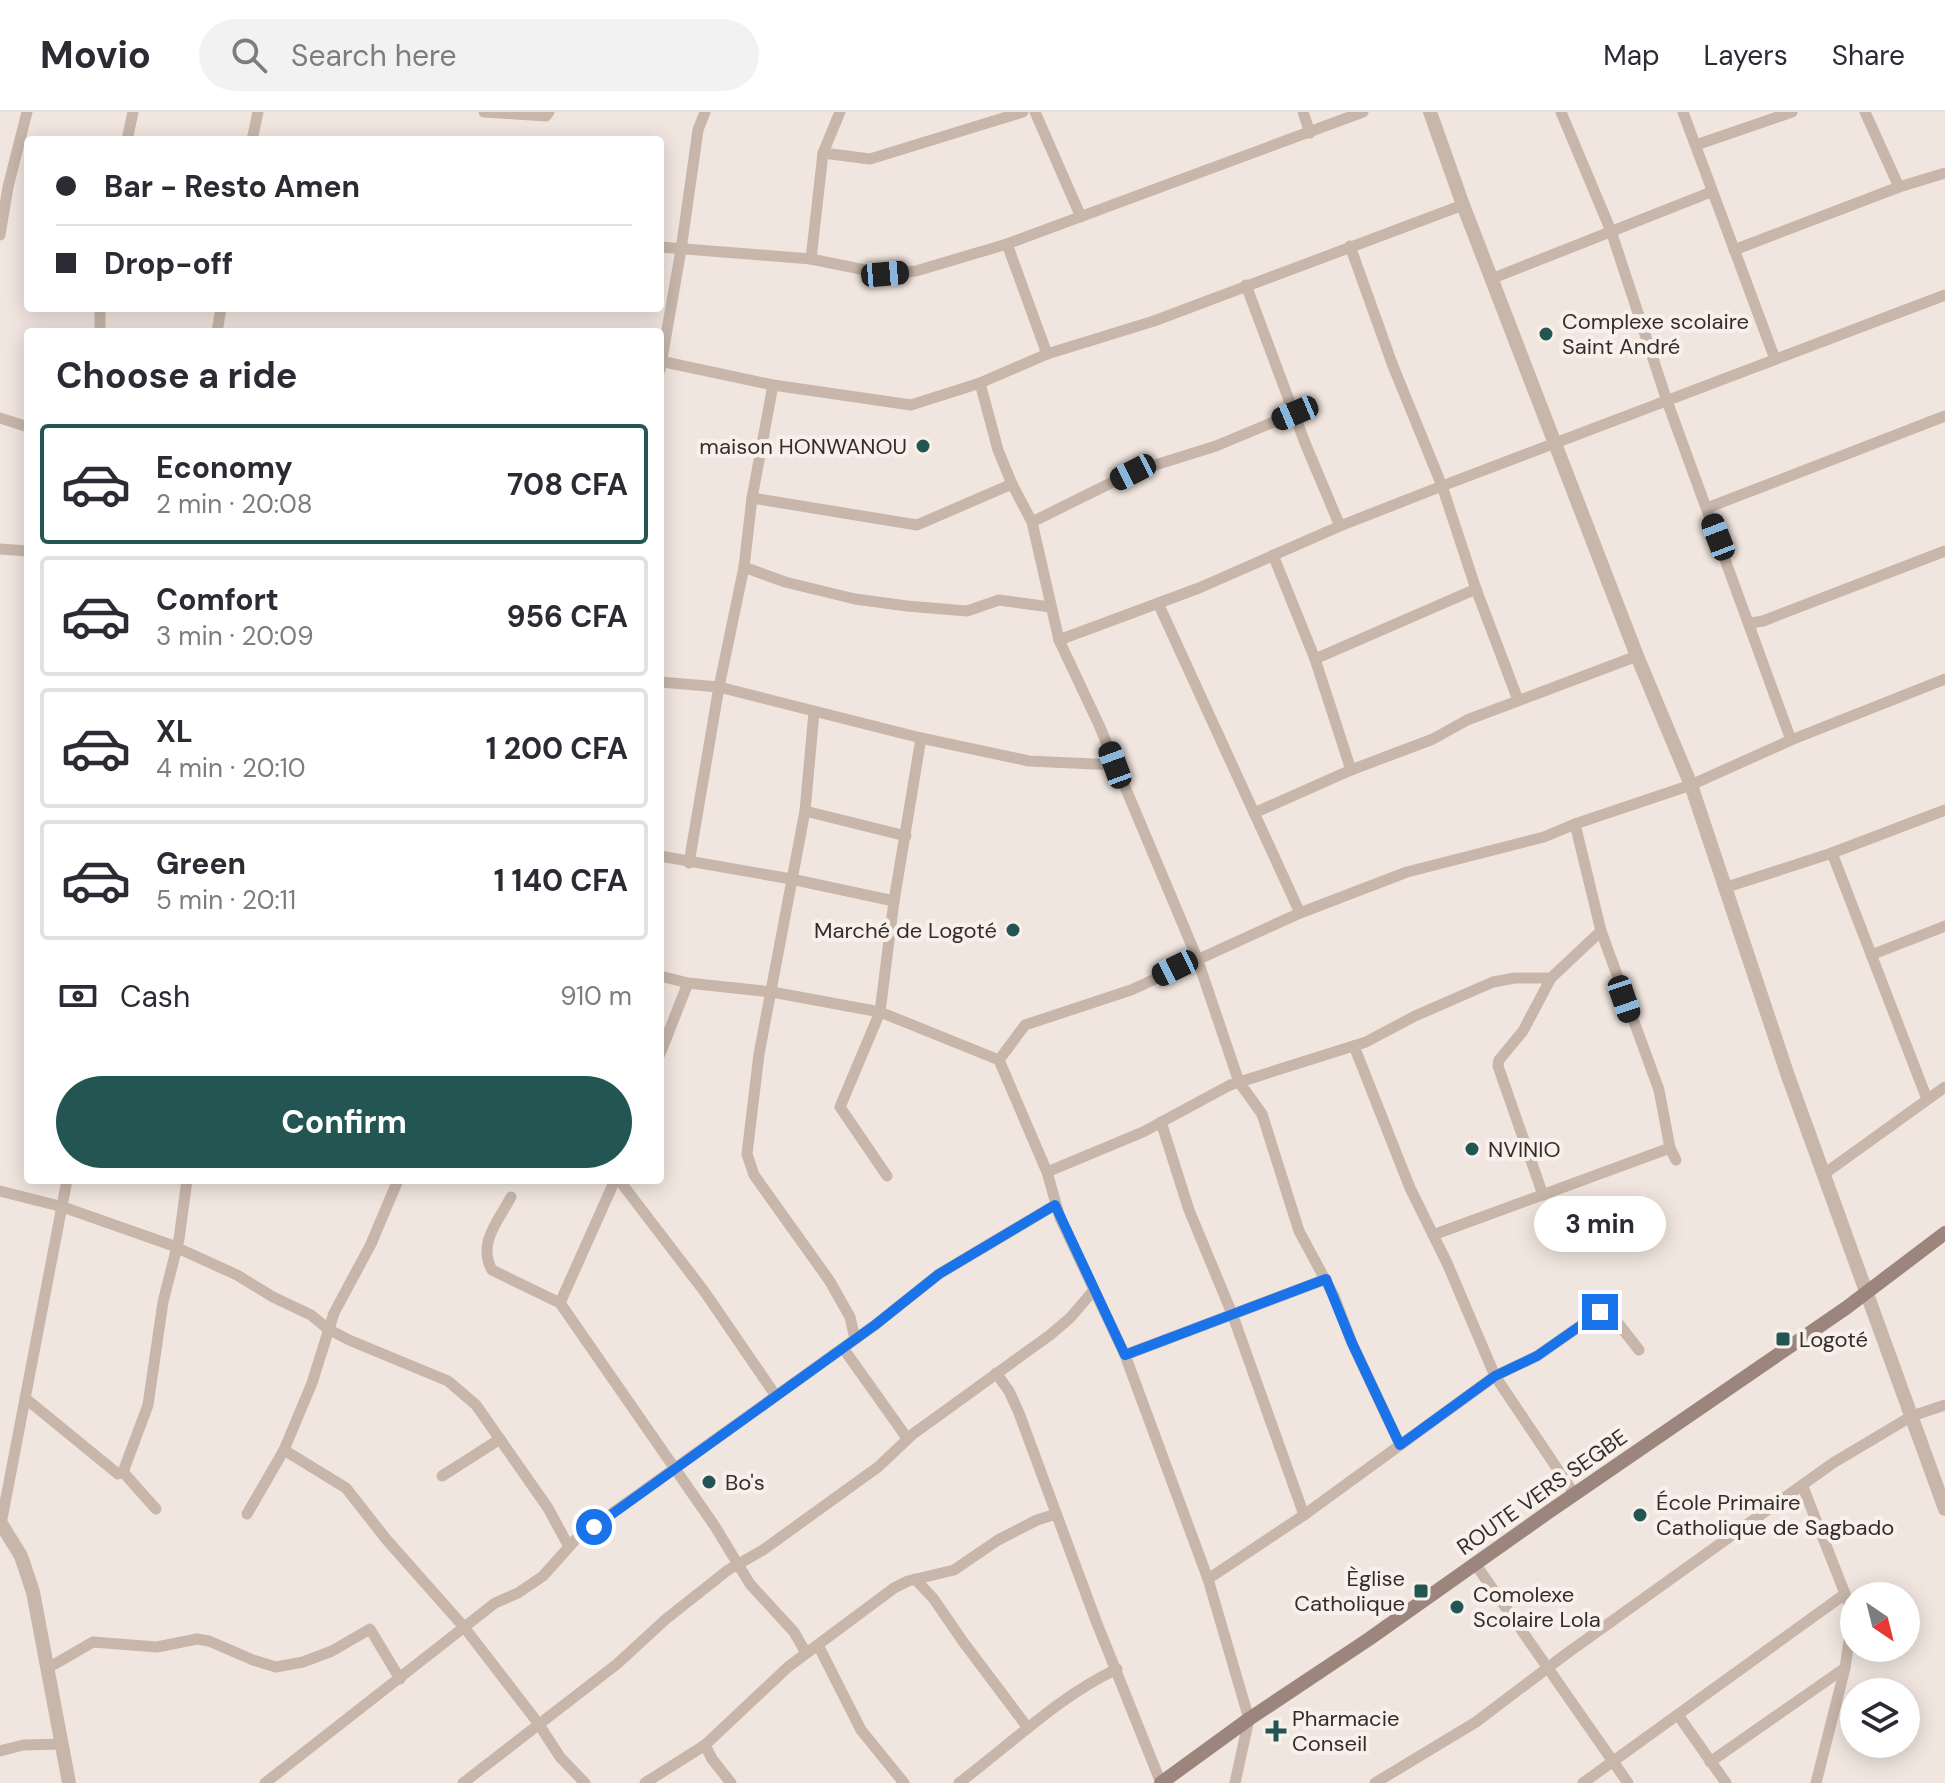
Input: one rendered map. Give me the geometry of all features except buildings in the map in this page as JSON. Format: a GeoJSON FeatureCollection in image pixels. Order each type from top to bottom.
{"type":"FeatureCollection","features":[{"type":"Feature","properties":{"kind":"main road","name":"ROUTE VERS SEGBE"},"geometry":{"type":"LineString","coordinates":[[1161,1783],[1865,1293],[1945,1233]]}},
{"type":"Feature","properties":{"kind":"street"},"geometry":{"type":"LineString","coordinates":[[0,235],[8,187],[27,112]]}},
{"type":"Feature","properties":{"kind":"street"},"geometry":{"type":"LineString","coordinates":[[128,136],[133,112]]}},
{"type":"Feature","properties":{"kind":"street"},"geometry":{"type":"LineString","coordinates":[[253,136],[258,112]]}},
{"type":"Feature","properties":{"kind":"street"},"geometry":{"type":"LineString","coordinates":[[484,112],[546,116],[549,112]]}},
{"type":"Feature","properties":{"kind":"street"},"geometry":{"type":"LineString","coordinates":[[664,342],[698,130],[705,112]]}},
{"type":"Feature","properties":{"kind":"street"},"geometry":{"type":"LineString","coordinates":[[811,259],[823,153],[840,112]]}},
{"type":"Feature","properties":{"kind":"street"},"geometry":{"type":"LineString","coordinates":[[823,153],[870,159],[1023,112]]}},
{"type":"Feature","properties":{"kind":"street"},"geometry":{"type":"LineString","coordinates":[[1035,112],[1081,217]]}},
{"type":"Feature","properties":{"kind":"street"},"geometry":{"type":"LineString","coordinates":[[1303,112],[1310,133]]}},
{"type":"Feature","properties":{"kind":"street"},"geometry":{"type":"LineString","coordinates":[[664,248],[811,259],[885,274],[916,271],[1007,244],[1363,112]]}},
{"type":"Feature","properties":{"kind":"street"},"geometry":{"type":"LineString","coordinates":[[1430,112],[1637,656],[1691,785],[1865,1293],[1945,1509]]}},
{"type":"Feature","properties":{"kind":"street"},"geometry":{"type":"LineString","coordinates":[[1561,112],[1611,231],[1667,401],[1751,623],[1791,740]]}},
{"type":"Feature","properties":{"kind":"street"},"geometry":{"type":"LineString","coordinates":[[1683,112],[1775,359]]}},
{"type":"Feature","properties":{"kind":"street"},"geometry":{"type":"LineString","coordinates":[[1696,145],[1792,112]]}},
{"type":"Feature","properties":{"kind":"street"},"geometry":{"type":"LineString","coordinates":[[1865,112],[1899,187]]}},
{"type":"Feature","properties":{"kind":"street"},"geometry":{"type":"LineString","coordinates":[[1734,250],[1899,187],[1945,173]]}},
{"type":"Feature","properties":{"kind":"street"},"geometry":{"type":"LineString","coordinates":[[1491,279],[1711,192]]}},
{"type":"Feature","properties":{"kind":"street"},"geometry":{"type":"LineString","coordinates":[[664,365],[773,385],[911,405],[980,383],[1047,354],[1154,321],[1463,205]]}},
{"type":"Feature","properties":{"kind":"street"},"geometry":{"type":"LineString","coordinates":[[1007,244],[1047,354]]}},
{"type":"Feature","properties":{"kind":"street"},"geometry":{"type":"LineString","coordinates":[[1350,246],[1393,366],[1442,486],[1476,589],[1518,700]]}},
{"type":"Feature","properties":{"kind":"street"},"geometry":{"type":"LineString","coordinates":[[1246,285],[1340,526]]}},
{"type":"Feature","properties":{"kind":"street"},"geometry":{"type":"LineString","coordinates":[[1059,640],[1212,583],[1340,526],[1442,486],[1945,295]]}},
{"type":"Feature","properties":{"kind":"street"},"geometry":{"type":"LineString","coordinates":[[980,383],[998,450],[1032,522],[1059,640],[1197,958],[1239,1082],[1262,1114],[1299,1231],[1326,1279],[1400,1445]]}},
{"type":"Feature","properties":{"kind":"street"},"geometry":{"type":"LineString","coordinates":[[689,863],[719,687],[744,567],[752,498],[773,385]]}},
{"type":"Feature","properties":{"kind":"street"},"geometry":{"type":"LineString","coordinates":[[1032,522],[1133,472],[1216,446],[1295,413]]}},
{"type":"Feature","properties":{"kind":"street"},"geometry":{"type":"LineString","coordinates":[[1707,508],[1945,416]]}},
{"type":"Feature","properties":{"kind":"street"},"geometry":{"type":"LineString","coordinates":[[0,418],[24,426]]}},
{"type":"Feature","properties":{"kind":"street"},"geometry":{"type":"LineString","coordinates":[[752,498],[917,525],[1012,484]]}},
{"type":"Feature","properties":{"kind":"street"},"geometry":{"type":"LineString","coordinates":[[0,549],[24,551]]}},
{"type":"Feature","properties":{"kind":"street"},"geometry":{"type":"LineString","coordinates":[[1751,623],[1945,551]]}},
{"type":"Feature","properties":{"kind":"street"},"geometry":{"type":"LineString","coordinates":[[1273,555],[1315,659],[1351,770]]}},
{"type":"Feature","properties":{"kind":"street"},"geometry":{"type":"LineString","coordinates":[[744,567],[813,589],[907,606],[967,611],[999,600],[1050,607]]}},
{"type":"Feature","properties":{"kind":"street"},"geometry":{"type":"LineString","coordinates":[[1315,659],[1476,589]]}},
{"type":"Feature","properties":{"kind":"street"},"geometry":{"type":"LineString","coordinates":[[1158,603],[1300,913]]}},
{"type":"Feature","properties":{"kind":"street"},"geometry":{"type":"LineString","coordinates":[[1254,813],[1351,770],[1433,739],[1467,720],[1637,656]]}},
{"type":"Feature","properties":{"kind":"street"},"geometry":{"type":"LineString","coordinates":[[999,1060],[1025,1025],[1131,990],[1300,913],[1407,872],[1544,837],[1691,785],[1791,740],[1945,679]]}},
{"type":"Feature","properties":{"kind":"street"},"geometry":{"type":"LineString","coordinates":[[664,682],[719,687],[921,738],[1029,761],[1115,765]]}},
{"type":"Feature","properties":{"kind":"street"},"geometry":{"type":"LineString","coordinates":[[814,712],[805,811],[759,1054],[747,1154],[748,1163],[764,1191],[842,1301],[855,1339]]}},
{"type":"Feature","properties":{"kind":"street"},"geometry":{"type":"LineString","coordinates":[[887,1176],[840,1107],[880,1012],[894,901],[921,738]]}},
{"type":"Feature","properties":{"kind":"street"},"geometry":{"type":"LineString","coordinates":[[1724,888],[1832,853],[1945,810]]}},
{"type":"Feature","properties":{"kind":"street"},"geometry":{"type":"LineString","coordinates":[[805,811],[906,836]]}},
{"type":"Feature","properties":{"kind":"street"},"geometry":{"type":"LineString","coordinates":[[1575,824],[1601,931],[1659,1090],[1670,1148],[1676,1160]]}},
{"type":"Feature","properties":{"kind":"street"},"geometry":{"type":"LineString","coordinates":[[1832,853],[1927,1099]]}},
{"type":"Feature","properties":{"kind":"street"},"geometry":{"type":"LineString","coordinates":[[664,857],[894,901]]}},
{"type":"Feature","properties":{"kind":"street"},"geometry":{"type":"LineString","coordinates":[[1871,955],[1945,926]]}},
{"type":"Feature","properties":{"kind":"street"},"geometry":{"type":"LineString","coordinates":[[1543,1195],[1498,1066],[1499,1060],[1529,1022],[1551,978],[1601,931]]}},
{"type":"Feature","properties":{"kind":"street"},"geometry":{"type":"LineString","coordinates":[[664,977],[688,983],[772,992],[880,1012],[999,1060],[1047,1172],[1055,1205],[1125,1355],[1208,1579],[1249,1719],[1235,1783]]}},
{"type":"Feature","properties":{"kind":"street"},"geometry":{"type":"LineString","coordinates":[[1047,1172],[1161,1122],[1215,1092],[1354,1046],[1493,982],[1515,978],[1551,978]]}},
{"type":"Feature","properties":{"kind":"street"},"geometry":{"type":"LineString","coordinates":[[664,1044],[688,983]]}},
{"type":"Feature","properties":{"kind":"street"},"geometry":{"type":"LineString","coordinates":[[1354,1046],[1410,1188],[1495,1376],[1575,1495]]}},
{"type":"Feature","properties":{"kind":"street"},"geometry":{"type":"LineString","coordinates":[[1824,1174],[1945,1087]]}},
{"type":"Feature","properties":{"kind":"street"},"geometry":{"type":"LineString","coordinates":[[1161,1122],[1189,1210],[1233,1316],[1304,1515]]}},
{"type":"Feature","properties":{"kind":"street"},"geometry":{"type":"LineString","coordinates":[[1433,1235],[1670,1148]]}},
{"type":"Feature","properties":{"kind":"street"},"geometry":{"type":"LineString","coordinates":[[66,1184],[1,1523],[28,1575],[69,1783]]}},
{"type":"Feature","properties":{"kind":"street"},"geometry":{"type":"LineString","coordinates":[[123,1472],[148,1405],[163,1302],[177,1248],[186,1184]]}},
{"type":"Feature","properties":{"kind":"street"},"geometry":{"type":"LineString","coordinates":[[247,1514],[284,1450],[312,1383],[328,1329],[350,1280],[371,1244],[396,1184]]}},
{"type":"Feature","properties":{"kind":"street"},"geometry":{"type":"LineString","coordinates":[[560,1303],[615,1184]]}},
{"type":"Feature","properties":{"kind":"street"},"geometry":{"type":"LineString","coordinates":[[620,1184],[704,1291],[776,1396]]}},
{"type":"Feature","properties":{"kind":"street"},"geometry":{"type":"LineString","coordinates":[[0,1191],[63,1207],[177,1248],[237,1275],[311,1315],[328,1329],[448,1381],[476,1405],[548,1508],[568,1545]]}},
{"type":"Feature","properties":{"kind":"street"},"geometry":{"type":"LineString","coordinates":[[511,1197],[489,1237],[485,1251],[492,1270],[560,1303],[675,1468],[750,1584],[794,1632],[806,1653]]}},
{"type":"Feature","properties":{"kind":"street"},"geometry":{"type":"LineString","coordinates":[[268,1782],[495,1603],[518,1593],[543,1576],[568,1545],[843,1348],[939,1274],[1055,1205]]}},
{"type":"Feature","properties":{"kind":"street"},"geometry":{"type":"LineString","coordinates":[[1125,1355],[1326,1279]]}},
{"type":"Feature","properties":{"kind":"street"},"geometry":{"type":"LineString","coordinates":[[463,1783],[617,1664],[666,1619],[738,1564],[763,1550],[878,1467],[907,1438],[1070,1318],[1094,1290]]}},
{"type":"Feature","properties":{"kind":"street"},"geometry":{"type":"LineString","coordinates":[[1208,1579],[1304,1515],[1495,1376],[1537,1356],[1604,1311],[1610,1313],[1639,1350]]}},
{"type":"Feature","properties":{"kind":"street"},"geometry":{"type":"LineString","coordinates":[[843,1348],[907,1438]]}},
{"type":"Feature","properties":{"kind":"street"},"geometry":{"type":"LineString","coordinates":[[996,1373],[1019,1413],[1161,1783]]}},
{"type":"Feature","properties":{"kind":"street"},"geometry":{"type":"LineString","coordinates":[[25,1398],[118,1474],[123,1472]]}},
{"type":"Feature","properties":{"kind":"street"},"geometry":{"type":"LineString","coordinates":[[1375,1783],[1476,1722],[1833,1463],[1912,1416],[1945,1405]]}},
{"type":"Feature","properties":{"kind":"street"},"geometry":{"type":"LineString","coordinates":[[442,1476],[500,1439]]}},
{"type":"Feature","properties":{"kind":"street"},"geometry":{"type":"LineString","coordinates":[[284,1450],[346,1488],[392,1547],[464,1627],[538,1723],[560,1757],[585,1783]]}},
{"type":"Feature","properties":{"kind":"street"},"geometry":{"type":"LineString","coordinates":[[123,1472],[156,1509]]}},
{"type":"Feature","properties":{"kind":"street"},"geometry":{"type":"LineString","coordinates":[[1803,1487],[1840,1582]]}},
{"type":"Feature","properties":{"kind":"street"},"geometry":{"type":"LineString","coordinates":[[645,1783],[705,1745],[806,1653],[894,1588],[915,1579],[954,1570],[998,1540],[1056,1514]]}},
{"type":"Feature","properties":{"kind":"street"},"geometry":{"type":"LineString","coordinates":[[1476,1565],[1628,1783]]}},
{"type":"Feature","properties":{"kind":"street"},"geometry":{"type":"LineString","coordinates":[[915,1579],[933,1598],[1028,1728]]}},
{"type":"Feature","properties":{"kind":"street"},"geometry":{"type":"LineString","coordinates":[[1583,1783],[1840,1598]]}},
{"type":"Feature","properties":{"kind":"street"},"geometry":{"type":"LineString","coordinates":[[48,1668],[93,1642],[157,1647],[197,1639],[276,1667],[303,1662],[332,1651],[370,1629],[400,1679]]}},
{"type":"Feature","properties":{"kind":"street"},"geometry":{"type":"LineString","coordinates":[[818,1645],[857,1723],[904,1783]]}},
{"type":"Feature","properties":{"kind":"street"},"geometry":{"type":"LineString","coordinates":[[1816,1783],[1846,1662]]}},
{"type":"Feature","properties":{"kind":"street"},"geometry":{"type":"LineString","coordinates":[[1710,1762],[1845,1668]]}},
{"type":"Feature","properties":{"kind":"street"},"geometry":{"type":"LineString","coordinates":[[959,1783],[1028,1728],[1102,1676],[1117,1669]]}},
{"type":"Feature","properties":{"kind":"street"},"geometry":{"type":"LineString","coordinates":[[1678,1715],[1726,1783]]}},
{"type":"Feature","properties":{"kind":"street"},"geometry":{"type":"LineString","coordinates":[[0,1751],[23,1745],[62,1744]]}},
{"type":"Feature","properties":{"kind":"street"},"geometry":{"type":"LineString","coordinates":[[705,1745],[731,1783]]}},
{"type":"Feature","properties":{"kind":"place","name":"Complexe scolaire Saint André"},"geometry":{"type":"Point","coordinates":[1546,334]}},
{"type":"Feature","properties":{"kind":"place","name":"maison HONWANOU"},"geometry":{"type":"Point","coordinates":[923,446]}},
{"type":"Feature","properties":{"kind":"place","name":"Marché de Logoté"},"geometry":{"type":"Point","coordinates":[1013,930]}},
{"type":"Feature","properties":{"kind":"place","name":"NVINIO"},"geometry":{"type":"Point","coordinates":[1472,1149]}},
{"type":"Feature","properties":{"kind":"place","name":"Logoté"},"geometry":{"type":"Point","coordinates":[1783,1339]}},
{"type":"Feature","properties":{"kind":"place","name":"Bo's"},"geometry":{"type":"Point","coordinates":[709,1482]}},
{"type":"Feature","properties":{"kind":"place","name":"École Primaire Catholique de Sagbado"},"geometry":{"type":"Point","coordinates":[1640,1515]}},
{"type":"Feature","properties":{"kind":"place","name":"Èglise Catholique"},"geometry":{"type":"Point","coordinates":[1421,1591]}},
{"type":"Feature","properties":{"kind":"place","name":"Comolexe Scolaire Lola"},"geometry":{"type":"Point","coordinates":[1457,1607]}},
{"type":"Feature","properties":{"kind":"place","name":"Pharmacie Conseil"},"geometry":{"type":"Point","coordinates":[1276,1731]}},
{"type":"Feature","properties":{"kind":"route"},"geometry":{"type":"LineString","coordinates":[[594,1527],[875,1325],[939,1274],[1055,1205],[1125,1355],[1326,1279],[1400,1445],[1495,1376],[1537,1356],[1600,1312]]}}]}
